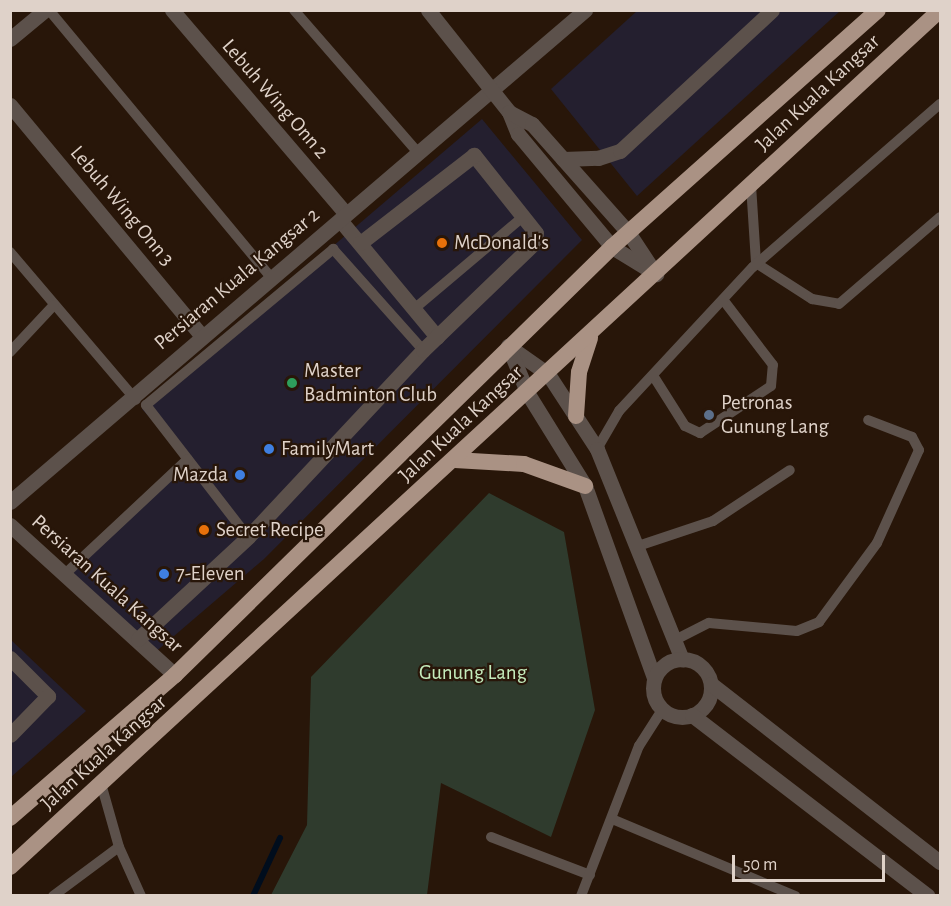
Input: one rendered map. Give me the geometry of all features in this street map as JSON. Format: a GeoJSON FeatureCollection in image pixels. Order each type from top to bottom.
{"type":"FeatureCollection","features":[{"type":"Feature","properties":{"kind":"highway","name":"Jalan Kuala Kangsar"},"geometry":{"type":"LineString","coordinates":[[10,818],[175,675],[508,346],[628,232],[878,10]]}},
{"type":"Feature","properties":{"kind":"highway","name":"Jalan Kuala Kangsar"},"geometry":{"type":"LineString","coordinates":[[10,867],[102,787],[940,10]]}},
{"type":"Feature","properties":{"kind":"highway"},"geometry":{"type":"LineString","coordinates":[[576,416],[579,372],[591,334]]}},
{"type":"Feature","properties":{"kind":"highway"},"geometry":{"type":"LineString","coordinates":[[455,460],[524,464],[585,486]]}},
{"type":"Feature","properties":{"kind":"street"},"geometry":{"type":"LineString","coordinates":[[10,39],[47,10]]}},
{"type":"Feature","properties":{"kind":"street","name":"Lebuh Wing Onn 2"},"geometry":{"type":"LineString","coordinates":[[172,10],[343,217],[360,243],[436,337]]}},
{"type":"Feature","properties":{"kind":"street","name":"Persiaran Kuala Kangsar 2"},"geometry":{"type":"LineString","coordinates":[[10,502],[201,335],[419,154],[491,89],[585,10]]}},
{"type":"Feature","properties":{"kind":"street"},"geometry":{"type":"LineString","coordinates":[[563,159],[620,151],[772,10]]}},
{"type":"Feature","properties":{"kind":"street"},"geometry":{"type":"LineString","coordinates":[[435,13],[509,112],[518,134],[612,247],[656,274]]}},
{"type":"Feature","properties":{"kind":"street","name":"Lebuh Wing Onn 3"},"geometry":{"type":"LineString","coordinates":[[10,105],[201,335]]}},
{"type":"Feature","properties":{"kind":"street"},"geometry":{"type":"LineString","coordinates":[[509,112],[532,124],[628,232],[656,274]]}},
{"type":"Feature","properties":{"kind":"street"},"geometry":{"type":"LineString","coordinates":[[138,639],[248,537],[423,350],[534,243],[536,233],[485,164],[470,157],[360,243]]}},
{"type":"Feature","properties":{"kind":"street"},"geometry":{"type":"LineString","coordinates":[[508,346],[548,374],[597,449],[682,659]]}},
{"type":"Feature","properties":{"kind":"street"},"geometry":{"type":"LineString","coordinates":[[508,346],[528,394],[585,486],[654,678],[653,695],[662,710],[676,717],[692,715],[707,703],[711,684]]}},
{"type":"Feature","properties":{"kind":"street","name":"Persiaran Kuala Kangsar"},"geometry":{"type":"LineString","coordinates":[[10,525],[175,675]]}},
{"type":"Feature","properties":{"kind":"street"},"geometry":{"type":"LineString","coordinates":[[10,658],[48,696],[10,735]]}},
{"type":"Feature","properties":{"kind":"street"},"geometry":{"type":"LineString","coordinates":[[654,678],[665,664],[682,659],[704,669],[711,684],[940,862]]}},
{"type":"Feature","properties":{"kind":"street"},"geometry":{"type":"LineString","coordinates":[[692,715],[928,896]]}},
{"type":"Feature","properties":{"kind":"lane"},"geometry":{"type":"LineString","coordinates":[[47,10],[271,277]]}},
{"type":"Feature","properties":{"kind":"lane"},"geometry":{"type":"LineString","coordinates":[[294,10],[419,154]]}},
{"type":"Feature","properties":{"kind":"lane"},"geometry":{"type":"LineString","coordinates":[[597,449],[619,411],[654,377],[756,263],[939,109]]}},
{"type":"Feature","properties":{"kind":"lane"},"geometry":{"type":"LineString","coordinates":[[751,185],[756,263]]}},
{"type":"Feature","properties":{"kind":"lane"},"geometry":{"type":"LineString","coordinates":[[414,309],[524,216]]}},
{"type":"Feature","properties":{"kind":"lane"},"geometry":{"type":"LineString","coordinates":[[756,263],[812,300],[839,304],[940,217]]}},
{"type":"Feature","properties":{"kind":"lane"},"geometry":{"type":"LineString","coordinates":[[146,405],[333,249],[423,350]]}},
{"type":"Feature","properties":{"kind":"lane"},"geometry":{"type":"LineString","coordinates":[[10,252],[129,398],[146,405],[248,537]]}},
{"type":"Feature","properties":{"kind":"lane"},"geometry":{"type":"LineString","coordinates":[[654,377],[685,426],[699,433],[771,386],[773,365],[724,301]]}},
{"type":"Feature","properties":{"kind":"lane"},"geometry":{"type":"LineString","coordinates":[[10,352],[54,305]]}},
{"type":"Feature","properties":{"kind":"lane"},"geometry":{"type":"LineString","coordinates":[[675,640],[709,623],[797,631],[819,622],[877,543],[919,450],[912,437],[868,420]]}},
{"type":"Feature","properties":{"kind":"lane"},"geometry":{"type":"LineString","coordinates":[[64,574],[188,459]]}},
{"type":"Feature","properties":{"kind":"lane"},"geometry":{"type":"LineString","coordinates":[[638,546],[713,521],[790,470]]}},
{"type":"Feature","properties":{"kind":"lane"},"geometry":{"type":"LineString","coordinates":[[581,896],[639,746],[662,710]]}},
{"type":"Feature","properties":{"kind":"lane"},"geometry":{"type":"LineString","coordinates":[[102,787],[119,847],[141,896]]}},
{"type":"Feature","properties":{"kind":"lane"},"geometry":{"type":"LineString","coordinates":[[612,819],[795,896]]}},
{"type":"Feature","properties":{"kind":"lane"},"geometry":{"type":"LineString","coordinates":[[491,837],[590,875]]}},
{"type":"Feature","properties":{"kind":"lane"},"geometry":{"type":"LineString","coordinates":[[53,896],[119,847]]}},
{"type":"Feature","properties":{"kind":"shaded area"},"geometry":{"type":"Polygon","coordinates":[[[637,11],[840,11],[637,196],[551,89],[637,11]]]}},
{"type":"Feature","properties":{"kind":"shaded area"},"geometry":{"type":"Polygon","coordinates":[[[482,119],[582,240],[264,559],[153,654],[64,575],[189,461],[142,409],[482,119]]]}},
{"type":"Feature","properties":{"kind":"shaded area"},"geometry":{"type":"Polygon","coordinates":[[[10,639],[86,711],[11,777],[10,777],[10,639]]]}},
{"type":"Feature","properties":{"kind":"green space","name":"Gunung Lang"},"geometry":{"type":"Polygon","coordinates":[[[489,493],[564,532],[595,710],[551,837],[441,783],[427,895],[271,895],[307,825],[311,677],[489,493]]]}},
{"type":"Feature","properties":{"kind":"waterway"},"geometry":{"type":"LineString","coordinates":[[253,896],[280,838]]}},
{"type":"Feature","properties":{"kind":"place","name":"McDonald's"},"geometry":{"type":"Point","coordinates":[442,243]}},
{"type":"Feature","properties":{"kind":"place","name":"Master Badminton Club"},"geometry":{"type":"Point","coordinates":[292,383]}},
{"type":"Feature","properties":{"kind":"place","name":"Petronas Gunung Lang"},"geometry":{"type":"Point","coordinates":[709,415]}},
{"type":"Feature","properties":{"kind":"place","name":"FamilyMart"},"geometry":{"type":"Point","coordinates":[269,449]}},
{"type":"Feature","properties":{"kind":"place","name":"Mazda"},"geometry":{"type":"Point","coordinates":[240,475]}},
{"type":"Feature","properties":{"kind":"place","name":"Secret Recipe"},"geometry":{"type":"Point","coordinates":[204,530]}},
{"type":"Feature","properties":{"kind":"place","name":"7-Eleven"},"geometry":{"type":"Point","coordinates":[164,574]}}]}
